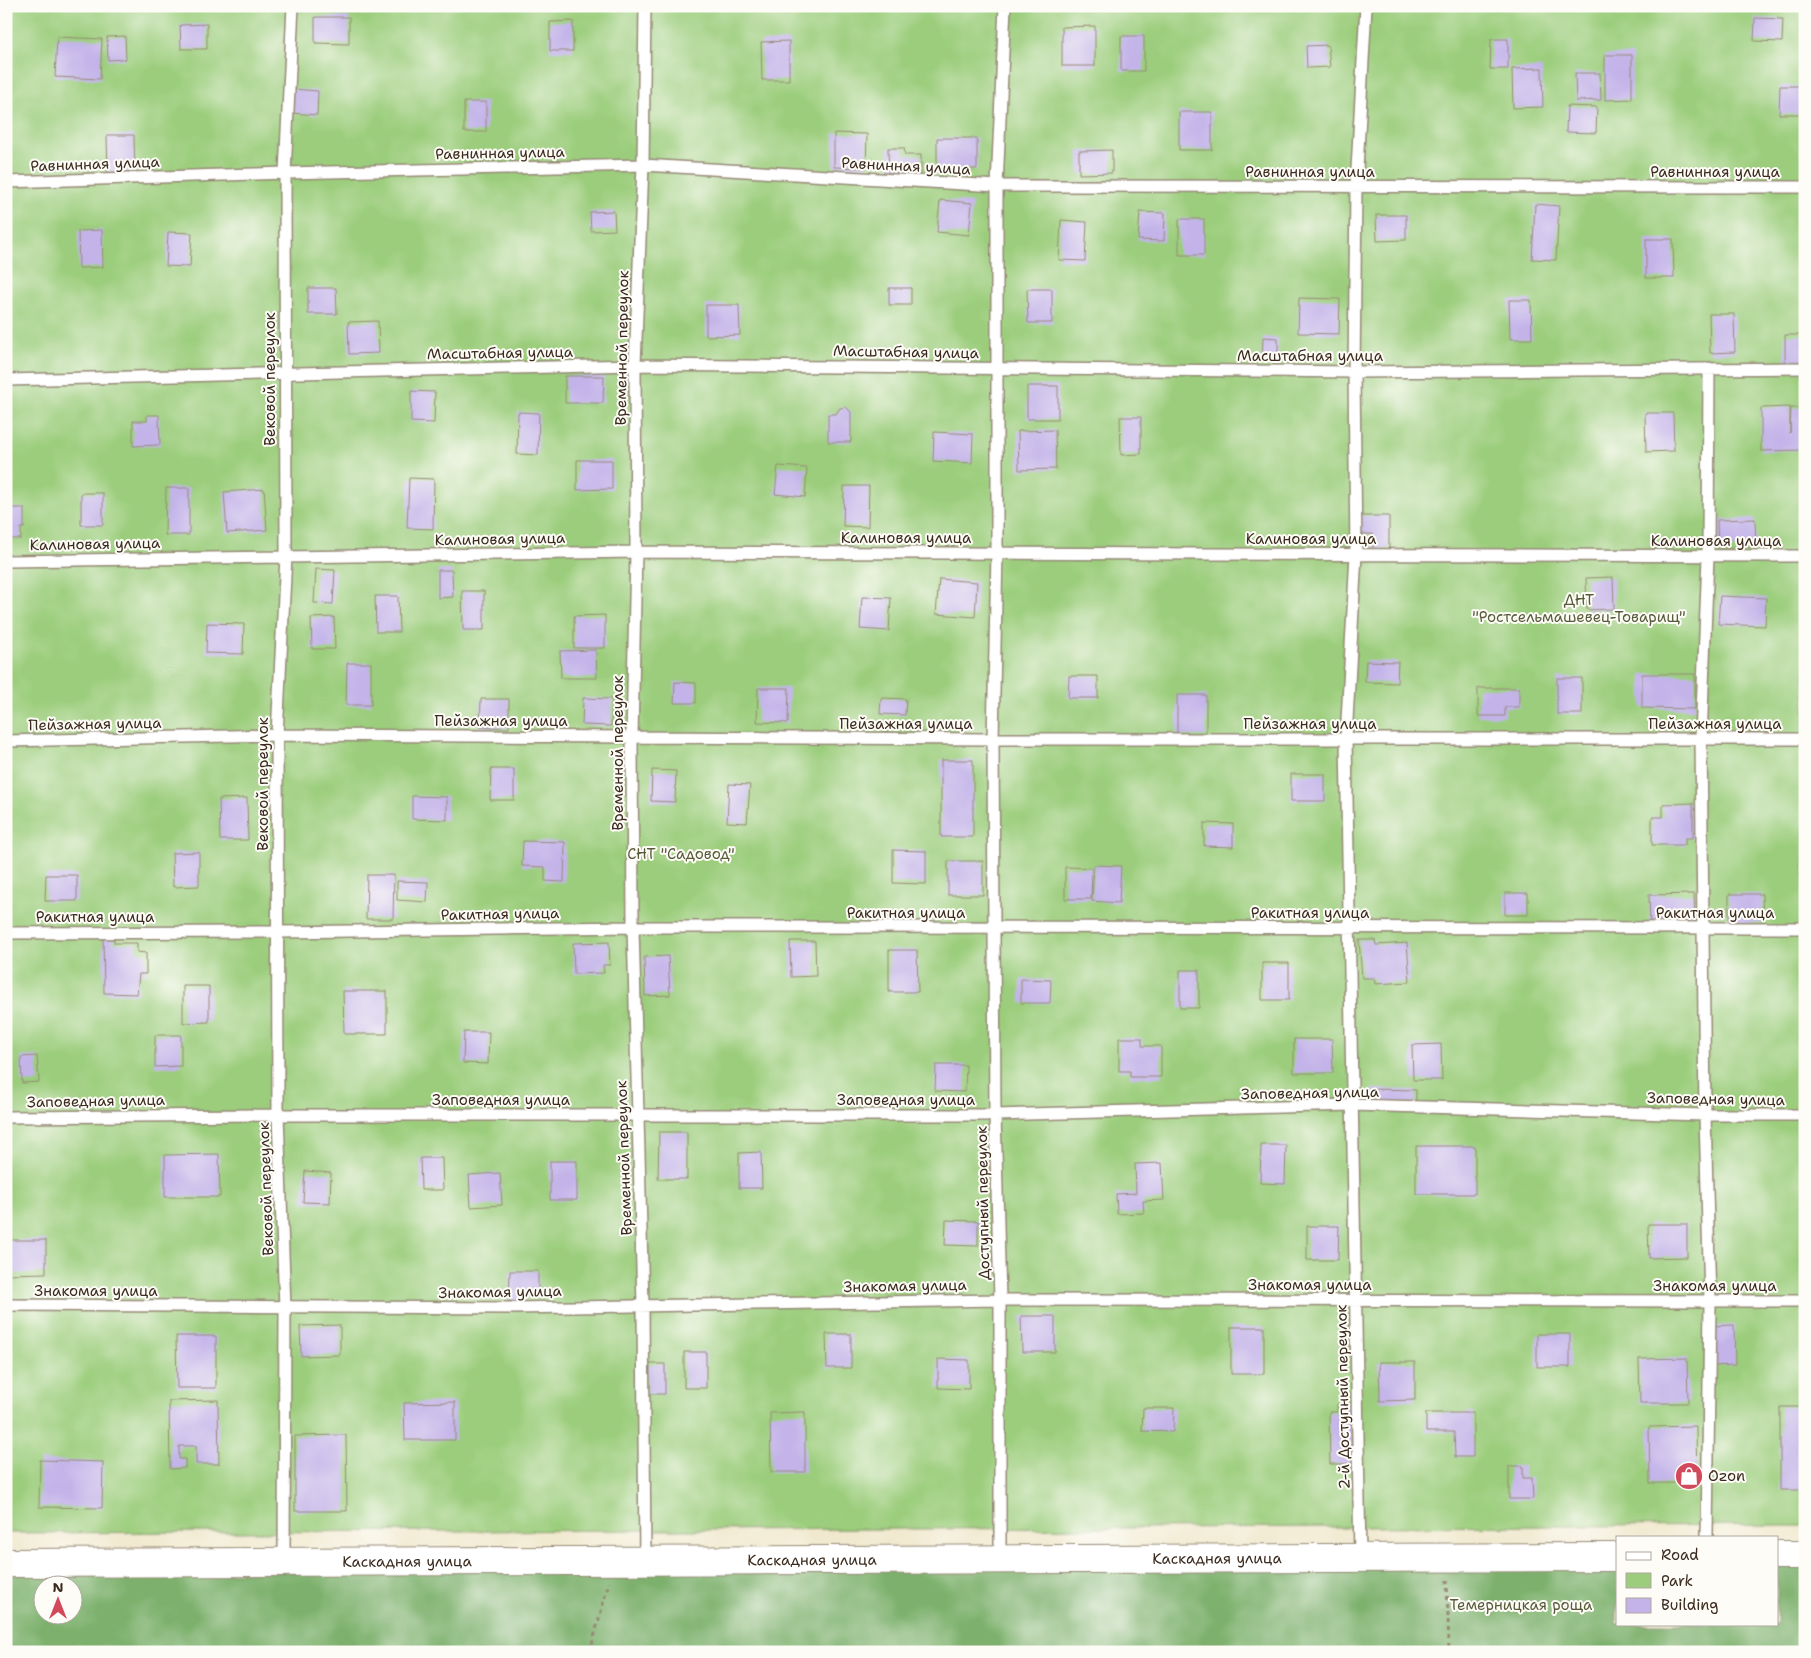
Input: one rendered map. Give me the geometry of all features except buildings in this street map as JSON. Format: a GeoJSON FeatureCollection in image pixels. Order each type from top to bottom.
{"type":"FeatureCollection","features":[{"type":"Feature","properties":{"kind":"street"},"geometry":{"type":"LineString","coordinates":[[1778,1556],[1805,1555]]}},
{"type":"Feature","properties":{"kind":"street","name":"Каскадная улица"},"geometry":{"type":"LineString","coordinates":[[6,1562],[1616,1557]]}},
{"type":"Feature","properties":{"kind":"lane","name":"Вековой переулок"},"geometry":{"type":"LineString","coordinates":[[284,1561],[285,1308],[278,1115],[277,735],[286,556],[284,374],[285,173],[293,6]]}},
{"type":"Feature","properties":{"kind":"lane","name":"Временной переулок"},"geometry":{"type":"LineString","coordinates":[[645,6],[643,165],[635,365],[636,552],[632,737],[633,927],[643,1305],[645,1560]]}},
{"type":"Feature","properties":{"kind":"lane","name":"Доступный переулок"},"geometry":{"type":"LineString","coordinates":[[1000,1559],[1000,1300],[996,1116],[993,739],[996,553],[997,186],[1005,6]]}},
{"type":"Feature","properties":{"kind":"lane","name":"2-й Доступный переулок"},"geometry":{"type":"LineString","coordinates":[[1360,1558],[1346,739],[1356,554],[1354,372],[1356,187],[1366,6]]}},
{"type":"Feature","properties":{"kind":"lane","name":"Равнинная улица"},"geometry":{"type":"LineString","coordinates":[[6,182],[285,173],[643,165],[997,186],[1805,187]]}},
{"type":"Feature","properties":{"kind":"lane","name":"Масштабная улица"},"geometry":{"type":"LineString","coordinates":[[6,380],[635,365],[1354,372],[1805,368]]}},
{"type":"Feature","properties":{"kind":"lane"},"geometry":{"type":"LineString","coordinates":[[1707,1536],[1710,1301],[1705,1115],[1702,739],[1708,556],[1708,368]]}},
{"type":"Feature","properties":{"kind":"lane","name":"Калиновая улица"},"geometry":{"type":"LineString","coordinates":[[6,561],[636,552],[1805,556]]}},
{"type":"Feature","properties":{"kind":"lane","name":"Пейзажная улица"},"geometry":{"type":"LineString","coordinates":[[6,741],[277,735],[993,739],[1805,739]]}},
{"type":"Feature","properties":{"kind":"lane","name":"Ракитная улица"},"geometry":{"type":"LineString","coordinates":[[6,933],[279,932],[633,927],[995,929],[1805,928]]}},
{"type":"Feature","properties":{"kind":"lane","name":"Заповедная улица"},"geometry":{"type":"LineString","coordinates":[[6,1117],[278,1115],[996,1116],[1352,1105],[1705,1115],[1805,1115]]}},
{"type":"Feature","properties":{"kind":"lane","name":"Знакомая улица"},"geometry":{"type":"LineString","coordinates":[[6,1305],[512,1308],[1000,1300],[1805,1301]]}},
{"type":"Feature","properties":{"kind":"path"},"geometry":{"type":"LineString","coordinates":[[1446,1558],[1449,1652]]}},
{"type":"Feature","properties":{"kind":"path"},"geometry":{"type":"LineString","coordinates":[[590,1652],[615,1560]]}},
{"type":"Feature","properties":{"kind":"green space","name":"СНТ \"Садовод\""},"geometry":{"type":"Polygon","coordinates":[[[6,6],[1805,6],[1805,1525],[6,1533],[6,6]]]}},
{"type":"Feature","properties":{"kind":"green space","name":"Темерницкая роща"},"geometry":{"type":"Polygon","coordinates":[[[1778,1557],[1805,1557],[1805,1652],[6,1652],[6,1575],[1616,1558],[1616,1626],[1778,1626],[1778,1557]]]}},
{"type":"Feature","properties":{"kind":"place","name":"Ozon"},"geometry":{"type":"Point","coordinates":[1689,1476]}},
{"type":"Feature","properties":{"kind":"park label","name":"ДНТ \"Ростсельмашевец-Товарищ\""},"geometry":{"type":"Point","coordinates":[1579,608]}}]}
